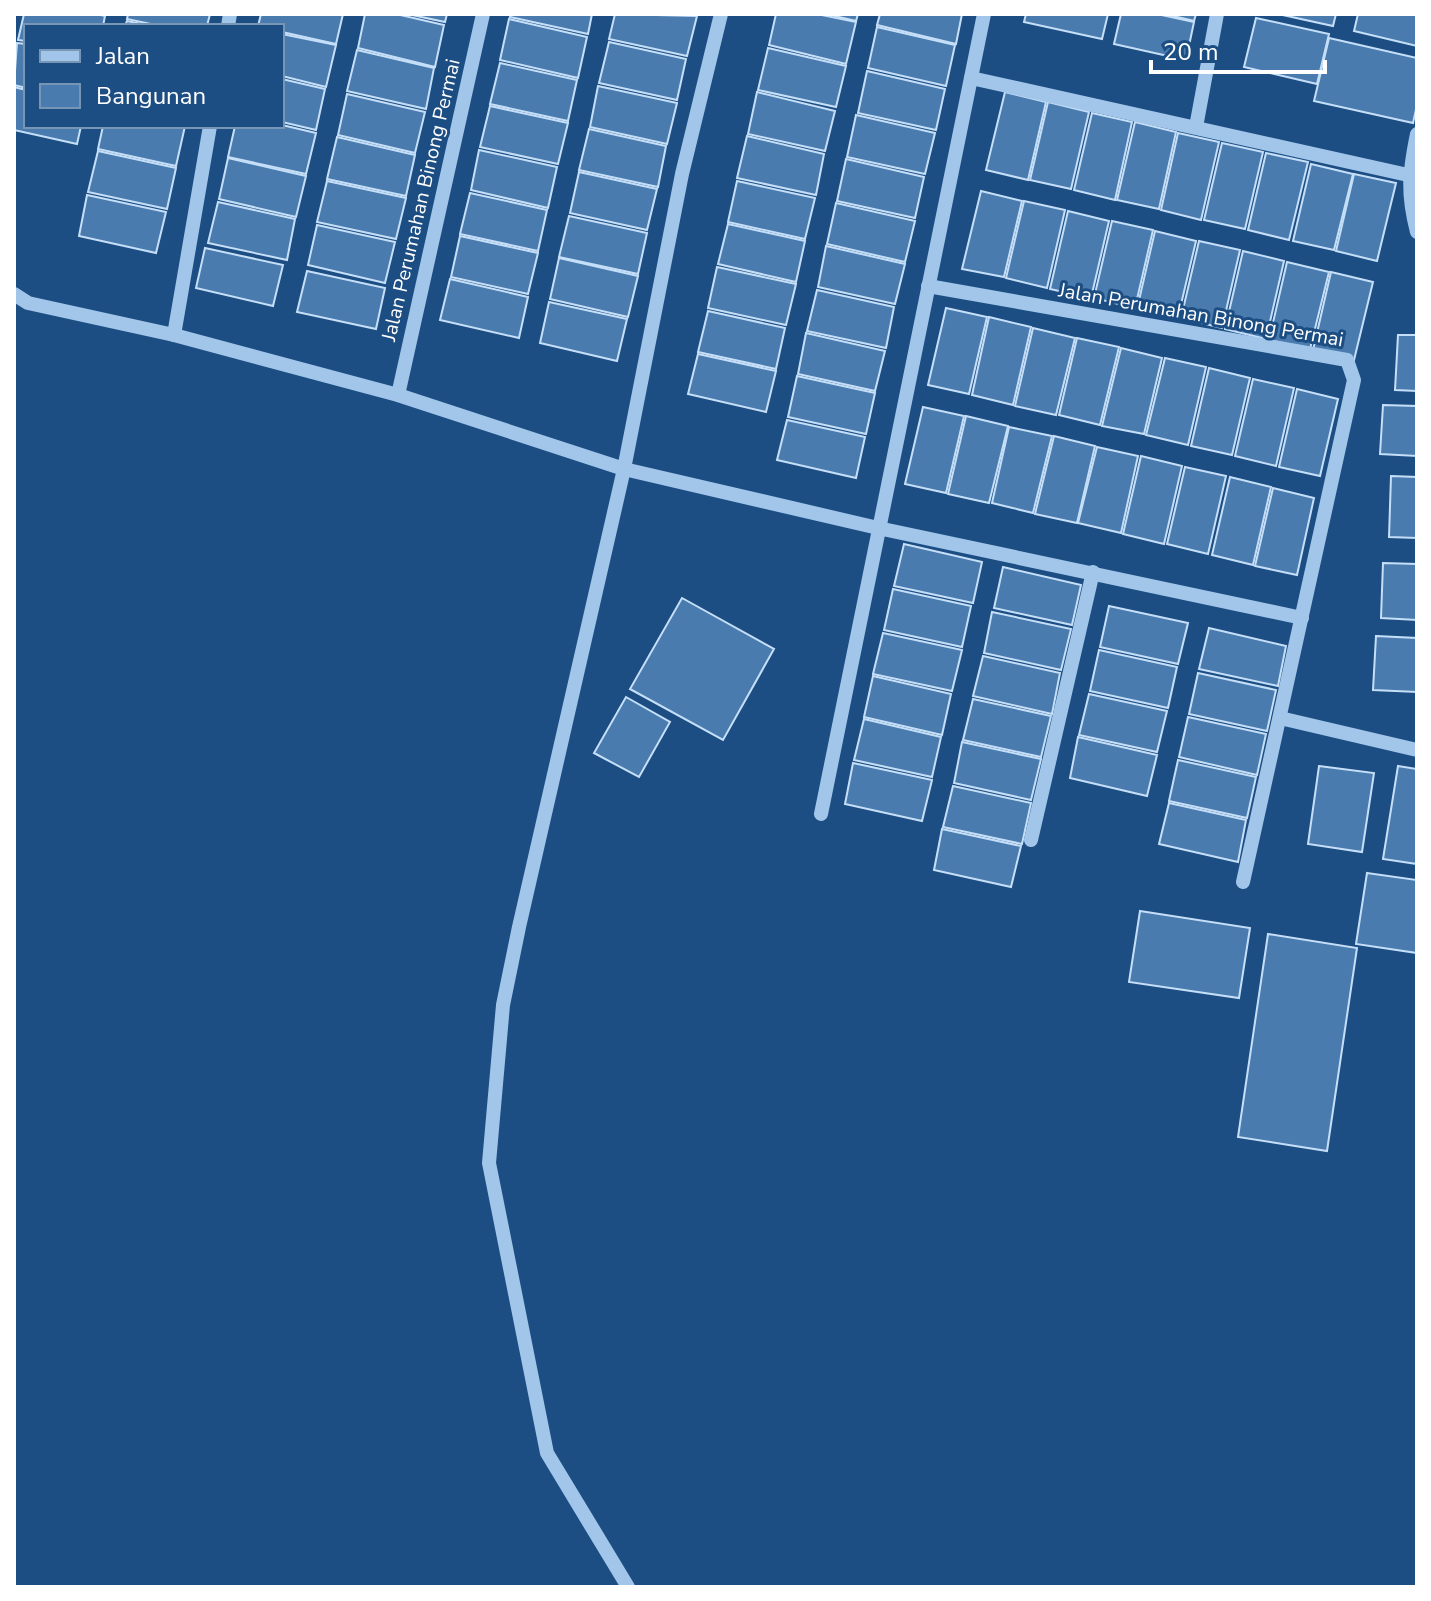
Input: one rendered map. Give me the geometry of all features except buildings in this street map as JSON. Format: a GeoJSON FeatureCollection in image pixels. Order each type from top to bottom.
{"type":"FeatureCollection","features":[{"type":"Feature","properties":{"kind":"street","name":"Jalan Perumahan Binong Permai"},"geometry":{"type":"LineString","coordinates":[[398,395],[483,14]]}},
{"type":"Feature","properties":{"kind":"street"},"geometry":{"type":"LineString","coordinates":[[628,1587],[547,1453],[489,1163],[508,979],[624,469],[682,174],[721,14]]}},
{"type":"Feature","properties":{"kind":"street"},"geometry":{"type":"LineString","coordinates":[[821,814],[984,14]]}},
{"type":"Feature","properties":{"kind":"street"},"geometry":{"type":"LineString","coordinates":[[1196,127],[1217,14]]}},
{"type":"Feature","properties":{"kind":"street"},"geometry":{"type":"LineString","coordinates":[[971,78],[1408,175]]}},
{"type":"Feature","properties":{"kind":"street"},"geometry":{"type":"LineString","coordinates":[[174,335],[210,128]]}},
{"type":"Feature","properties":{"kind":"street"},"geometry":{"type":"LineString","coordinates":[[1417,134],[1408,175],[1408,199],[1417,232]]}},
{"type":"Feature","properties":{"kind":"street","name":"Jalan Perumahan Binong Permai"},"geometry":{"type":"LineString","coordinates":[[928,286],[1347,360],[1354,380],[1243,882]]}},
{"type":"Feature","properties":{"kind":"street"},"geometry":{"type":"LineString","coordinates":[[14,294],[28,303],[174,335],[398,395],[624,469],[878,528],[1302,618]]}},
{"type":"Feature","properties":{"kind":"street"},"geometry":{"type":"LineString","coordinates":[[1031,840],[1093,572]]}},
{"type":"Feature","properties":{"kind":"street"},"geometry":{"type":"LineString","coordinates":[[1280,718],[1417,750]]}}]}
